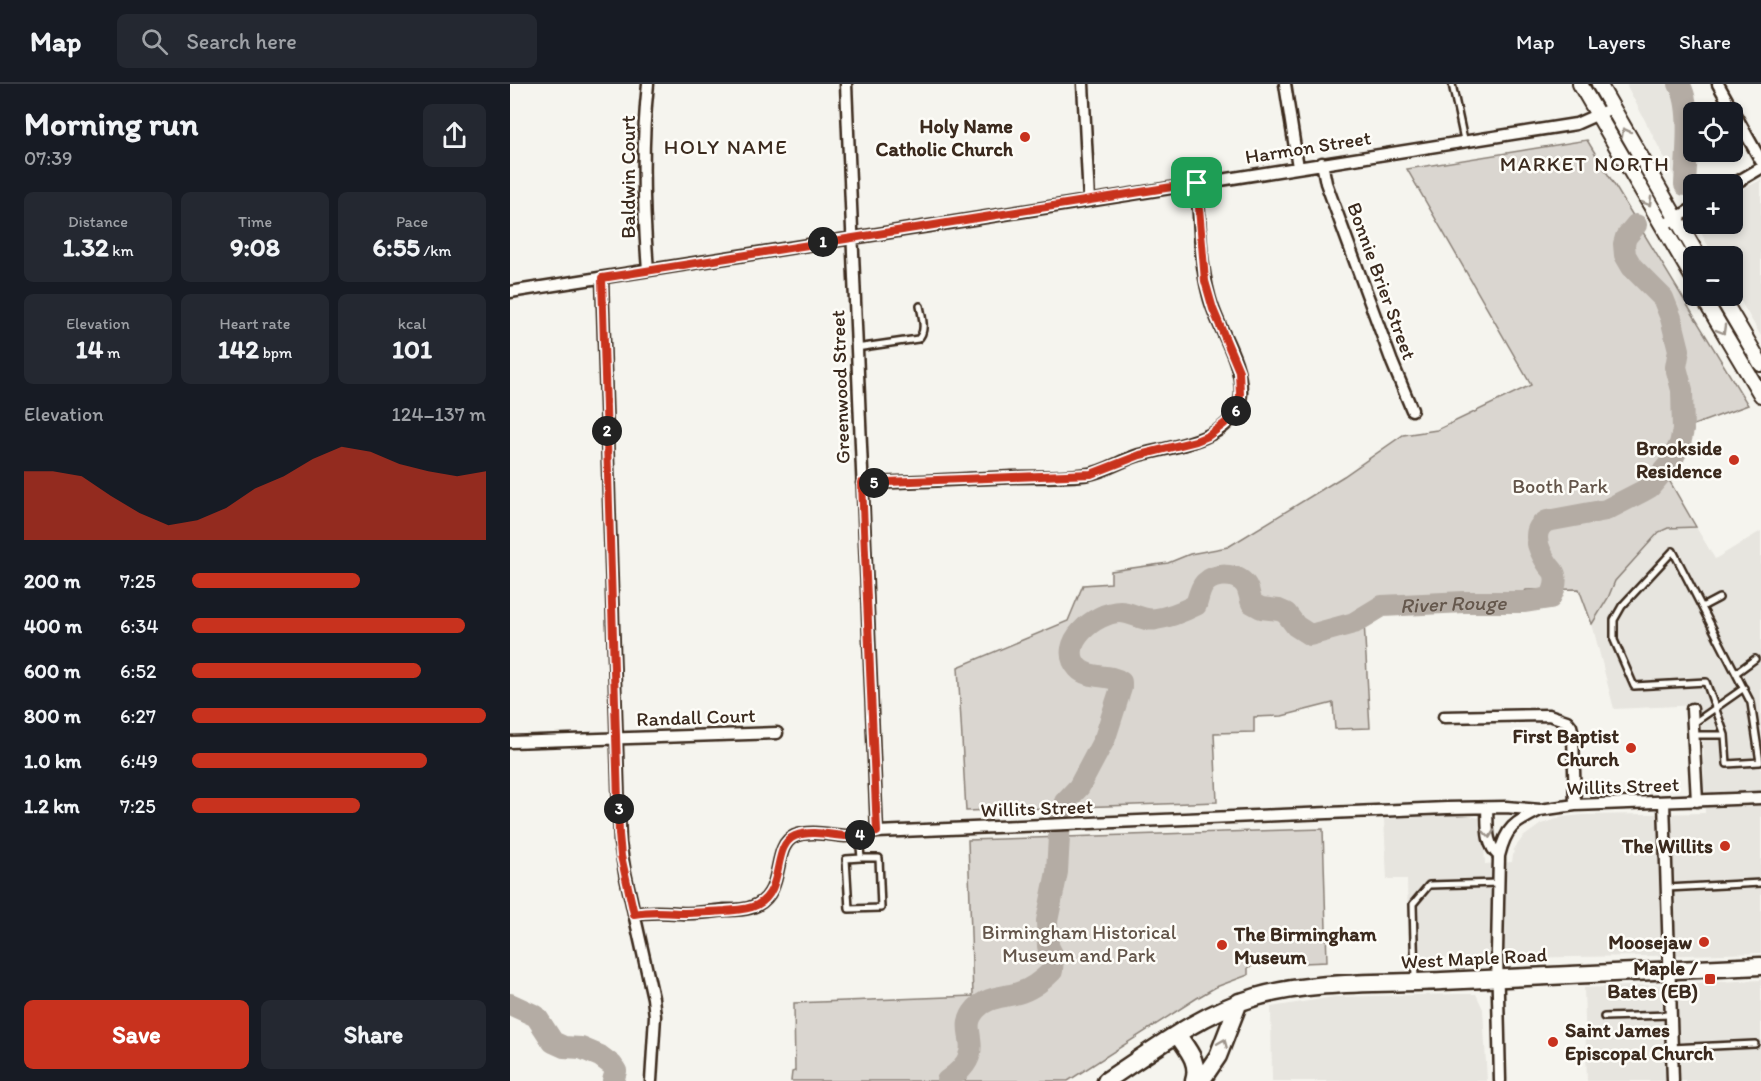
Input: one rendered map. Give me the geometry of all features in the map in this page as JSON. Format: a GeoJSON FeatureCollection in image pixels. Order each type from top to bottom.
{"type":"FeatureCollection","features":[{"type":"Feature","properties":{"kind":"main road","name":"West Maple Road"},"geometry":{"type":"LineString","coordinates":[[1106,1081],[1177,1034],[1239,1002],[1291,990],[1497,977],[1761,966]]}},
{"type":"Feature","properties":{"kind":"main road"},"geometry":{"type":"LineString","coordinates":[[1201,1081],[1218,1056],[1239,1002]]}},
{"type":"Feature","properties":{"kind":"main road"},"geometry":{"type":"LineString","coordinates":[[1177,1034],[1195,1061],[1197,1073],[1194,1081]]}},
{"type":"Feature","properties":{"kind":"street","name":"Baldwin Court"},"geometry":{"type":"LineString","coordinates":[[648,84],[644,143],[644,216],[648,270]]}},
{"type":"Feature","properties":{"kind":"street","name":"Greenwood Street"},"geometry":{"type":"LineString","coordinates":[[846,84],[877,832]]}},
{"type":"Feature","properties":{"kind":"street"},"geometry":{"type":"LineString","coordinates":[[1083,84],[1089,200]]}},
{"type":"Feature","properties":{"kind":"street"},"geometry":{"type":"LineString","coordinates":[[1285,84],[1298,167]]}},
{"type":"Feature","properties":{"kind":"street"},"geometry":{"type":"LineString","coordinates":[[1580,84],[1683,261]]}},
{"type":"Feature","properties":{"kind":"street"},"geometry":{"type":"LineString","coordinates":[[1599,84],[1692,246]]}},
{"type":"Feature","properties":{"kind":"street"},"geometry":{"type":"LineString","coordinates":[[1718,84],[1761,161]]}},
{"type":"Feature","properties":{"kind":"street","name":"Harmon Street"},"geometry":{"type":"LineString","coordinates":[[510,292],[1576,124],[1612,108]]}},
{"type":"Feature","properties":{"kind":"street","name":"Bonnie Brier Street"},"geometry":{"type":"LineString","coordinates":[[1322,163],[1326,183],[1412,410]]}},
{"type":"Feature","properties":{"kind":"street"},"geometry":{"type":"LineString","coordinates":[[1743,179],[1761,168]]}},
{"type":"Feature","properties":{"kind":"street"},"geometry":{"type":"LineString","coordinates":[[862,483],[1091,474],[1125,459],[1179,446],[1208,436],[1232,417],[1239,405],[1239,371],[1213,309],[1205,281],[1197,183]]}},
{"type":"Feature","properties":{"kind":"street"},"geometry":{"type":"LineString","coordinates":[[1662,226],[1683,214]]}},
{"type":"Feature","properties":{"kind":"street"},"geometry":{"type":"LineString","coordinates":[[602,278],[620,849],[655,1016],[651,1081]]}},
{"type":"Feature","properties":{"kind":"street"},"geometry":{"type":"LineString","coordinates":[[1708,306],[1761,395]]}},
{"type":"Feature","properties":{"kind":"street"},"geometry":{"type":"LineString","coordinates":[[1727,306],[1759,357],[1742,364]]}},
{"type":"Feature","properties":{"kind":"street"},"geometry":{"type":"LineString","coordinates":[[1692,709],[1697,801]]}},
{"type":"Feature","properties":{"kind":"street"},"geometry":{"type":"LineString","coordinates":[[1444,717],[1538,715],[1558,717],[1567,721],[1573,734],[1575,805]]}},
{"type":"Feature","properties":{"kind":"street","name":"Randall Court"},"geometry":{"type":"LineString","coordinates":[[510,742],[777,733]]}},
{"type":"Feature","properties":{"kind":"street","name":"Willits Street"},"geometry":{"type":"LineString","coordinates":[[634,914],[654,911],[692,913],[755,906],[771,893],[788,841],[805,834],[860,836],[877,832],[1447,808],[1506,807],[1540,810],[1556,806],[1761,798]]}},
{"type":"Feature","properties":{"kind":"street"},"geometry":{"type":"LineString","coordinates":[[1664,802],[1673,1081]]}},
{"type":"Feature","properties":{"kind":"street"},"geometry":{"type":"LineString","coordinates":[[1487,808],[1491,849],[1499,856]]}},
{"type":"Feature","properties":{"kind":"street"},"geometry":{"type":"LineString","coordinates":[[1500,1081],[1497,977],[1499,856],[1509,828],[1540,810]]}},
{"type":"Feature","properties":{"kind":"lane"},"geometry":{"type":"LineString","coordinates":[[1452,84],[1464,140]]}},
{"type":"Feature","properties":{"kind":"lane"},"geometry":{"type":"LineString","coordinates":[[856,348],[918,339],[922,335],[923,328],[920,306]]}},
{"type":"Feature","properties":{"kind":"lane"},"geometry":{"type":"LineString","coordinates":[[1673,551],[1702,607],[1751,704],[1760,762],[1727,764],[1725,735],[1706,682],[1634,686],[1614,640],[1614,620],[1622,606],[1673,551]]}},
{"type":"Feature","properties":{"kind":"lane"},"geometry":{"type":"LineString","coordinates":[[1702,607],[1719,598]]}},
{"type":"Feature","properties":{"kind":"lane"},"geometry":{"type":"LineString","coordinates":[[1736,673],[1755,658]]}},
{"type":"Feature","properties":{"kind":"lane"},"geometry":{"type":"LineString","coordinates":[[1693,724],[1744,688]]}},
{"type":"Feature","properties":{"kind":"lane"},"geometry":{"type":"LineString","coordinates":[[1693,735],[1725,735]]}},
{"type":"Feature","properties":{"kind":"lane"},"geometry":{"type":"LineString","coordinates":[[860,836],[861,858]]}},
{"type":"Feature","properties":{"kind":"lane"},"geometry":{"type":"LineString","coordinates":[[861,858],[879,858],[881,908],[849,909],[846,859],[861,858]]}},
{"type":"Feature","properties":{"kind":"lane"},"geometry":{"type":"LineString","coordinates":[[1415,982],[1413,904],[1429,885],[1499,883]]}},
{"type":"Feature","properties":{"kind":"lane"},"geometry":{"type":"LineString","coordinates":[[1666,888],[1761,884]]}},
{"type":"Feature","properties":{"kind":"lane"},"geometry":{"type":"LineString","coordinates":[[1604,1017],[1670,1015]]}},
{"type":"Feature","properties":{"kind":"lane"},"geometry":{"type":"LineString","coordinates":[[1671,1048],[1755,1044]]}},
{"type":"Feature","properties":{"kind":"shaded area"},"geometry":{"type":"Polygon","coordinates":[[[1626,84],[1676,84],[1683,102],[1683,145],[1677,182],[1626,84]]]}},
{"type":"Feature","properties":{"kind":"shaded area"},"geometry":{"type":"Polygon","coordinates":[[[1761,180],[1761,336],[1743,305],[1743,246],[1708,246],[1702,234],[1743,234],[1743,189],[1761,180]]]}},
{"type":"Feature","properties":{"kind":"shaded area"},"geometry":{"type":"Polygon","coordinates":[[[1682,526],[1696,527],[1715,559],[1761,531],[1761,953],[1409,959],[1407,879],[1387,879],[1384,819],[1460,814],[1480,818],[1483,824],[1485,864],[1512,862],[1514,849],[1523,837],[1541,824],[1563,817],[1705,813],[1703,743],[1699,705],[1614,709],[1592,624],[1608,598],[1615,581],[1646,545],[1659,532],[1682,526]]]}},
{"type":"Feature","properties":{"kind":"shaded area"},"geometry":{"type":"Polygon","coordinates":[[[1761,980],[1761,1081],[1587,1081],[1584,988],[1761,980]]]}},
{"type":"Feature","properties":{"kind":"shaded area"},"geometry":{"type":"Polygon","coordinates":[[[1476,994],[1483,1009],[1487,1081],[1272,1081],[1271,1007],[1334,997],[1476,994]]]}},
{"type":"Feature","properties":{"kind":"green space","name":"Booth Park"},"geometry":{"type":"Polygon","coordinates":[[[1587,140],[1683,298],[1683,306],[1688,306],[1748,405],[1688,427],[1687,439],[1665,473],[1696,527],[1668,528],[1659,532],[1615,581],[1608,598],[1592,624],[1579,589],[1526,590],[1511,609],[1429,595],[1364,621],[1370,728],[1335,729],[1333,703],[1282,716],[1254,717],[1254,732],[1214,733],[1217,802],[966,811],[958,667],[1068,621],[1083,585],[1111,583],[1111,571],[1168,563],[1190,554],[1228,547],[1344,476],[1403,435],[1437,430],[1531,385],[1407,169],[1587,140]]]}},
{"type":"Feature","properties":{"kind":"green space","name":"Birmingham Historical Museum and Park"},"geometry":{"type":"Polygon","coordinates":[[[1323,829],[1327,962],[1303,963],[1299,957],[1248,967],[1248,975],[1216,987],[1197,998],[1068,1081],[791,1081],[792,1072],[795,1071],[794,1003],[973,996],[968,840],[1323,829]]]}},
{"type":"Feature","properties":{"kind":"waterway","name":"River Rouge"},"geometry":{"type":"LineString","coordinates":[[1679,84],[1686,105],[1686,174]]}},
{"type":"Feature","properties":{"kind":"waterway","name":"River Rouge"},"geometry":{"type":"LineString","coordinates":[[1061,812],[1065,802],[1079,787],[1105,738],[1121,688],[1121,682],[1116,679],[1083,672],[1073,659],[1072,649],[1075,640],[1090,623],[1100,617],[1120,612],[1152,620],[1181,612],[1196,605],[1205,583],[1220,576],[1231,576],[1241,580],[1248,589],[1252,603],[1261,608],[1286,613],[1296,626],[1310,635],[1354,623],[1382,606],[1525,602],[1550,598],[1556,578],[1537,540],[1542,525],[1547,521],[1606,510],[1650,487],[1671,462],[1680,444],[1683,430],[1682,390],[1676,367],[1679,350],[1663,298],[1632,267],[1625,255],[1626,237],[1636,225]]}},
{"type":"Feature","properties":{"kind":"waterway","name":"River Rouge"},"geometry":{"type":"LineString","coordinates":[[947,1081],[961,1069],[969,1058],[971,1047],[969,1021],[976,1009],[990,1000],[1027,990],[1052,971],[1053,956],[1048,946],[1047,921],[1057,872],[1060,819]]}},
{"type":"Feature","properties":{"kind":"waterway"},"geometry":{"type":"LineString","coordinates":[[510,1004],[536,1016],[553,1042],[564,1047],[581,1048],[600,1056],[616,1071],[613,1081]]}},
{"type":"Feature","properties":{"kind":"place","name":"Holy Name Catholic Church"},"geometry":{"type":"Point","coordinates":[1025,137]}},
{"type":"Feature","properties":{"kind":"place","name":"Brookside Residence"},"geometry":{"type":"Point","coordinates":[1734,460]}},
{"type":"Feature","properties":{"kind":"place","name":"First Baptist Church"},"geometry":{"type":"Point","coordinates":[1631,748]}},
{"type":"Feature","properties":{"kind":"place","name":"The Willits"},"geometry":{"type":"Point","coordinates":[1725,846]}},
{"type":"Feature","properties":{"kind":"place","name":"Moosejaw"},"geometry":{"type":"Point","coordinates":[1704,942]}},
{"type":"Feature","properties":{"kind":"place","name":"The Birmingham Museum"},"geometry":{"type":"Point","coordinates":[1222,945]}},
{"type":"Feature","properties":{"kind":"place","name":"Maple / Bates (EB)"},"geometry":{"type":"Point","coordinates":[1710,979]}},
{"type":"Feature","properties":{"kind":"place","name":"Saint James Episcopal Church"},"geometry":{"type":"Point","coordinates":[1553,1042]}},
{"type":"Feature","properties":{"kind":"district","name":"HOLY NAME"},"geometry":{"type":"Point","coordinates":[726,146]}},
{"type":"Feature","properties":{"kind":"district","name":"MARKET NORTH"},"geometry":{"type":"Point","coordinates":[1585,163]}},
{"type":"Feature","properties":{"kind":"route"},"geometry":{"type":"LineString","coordinates":[[1197,183],[1205,281],[1213,309],[1239,371],[1239,405],[1232,417],[1208,436],[1196,441],[1125,459],[1091,474],[862,483],[877,832],[860,836],[825,833],[796,836],[788,841],[784,848],[776,883],[771,893],[755,906],[692,913],[654,911],[634,914],[621,856],[619,834],[602,278],[1197,183]]}}]}
